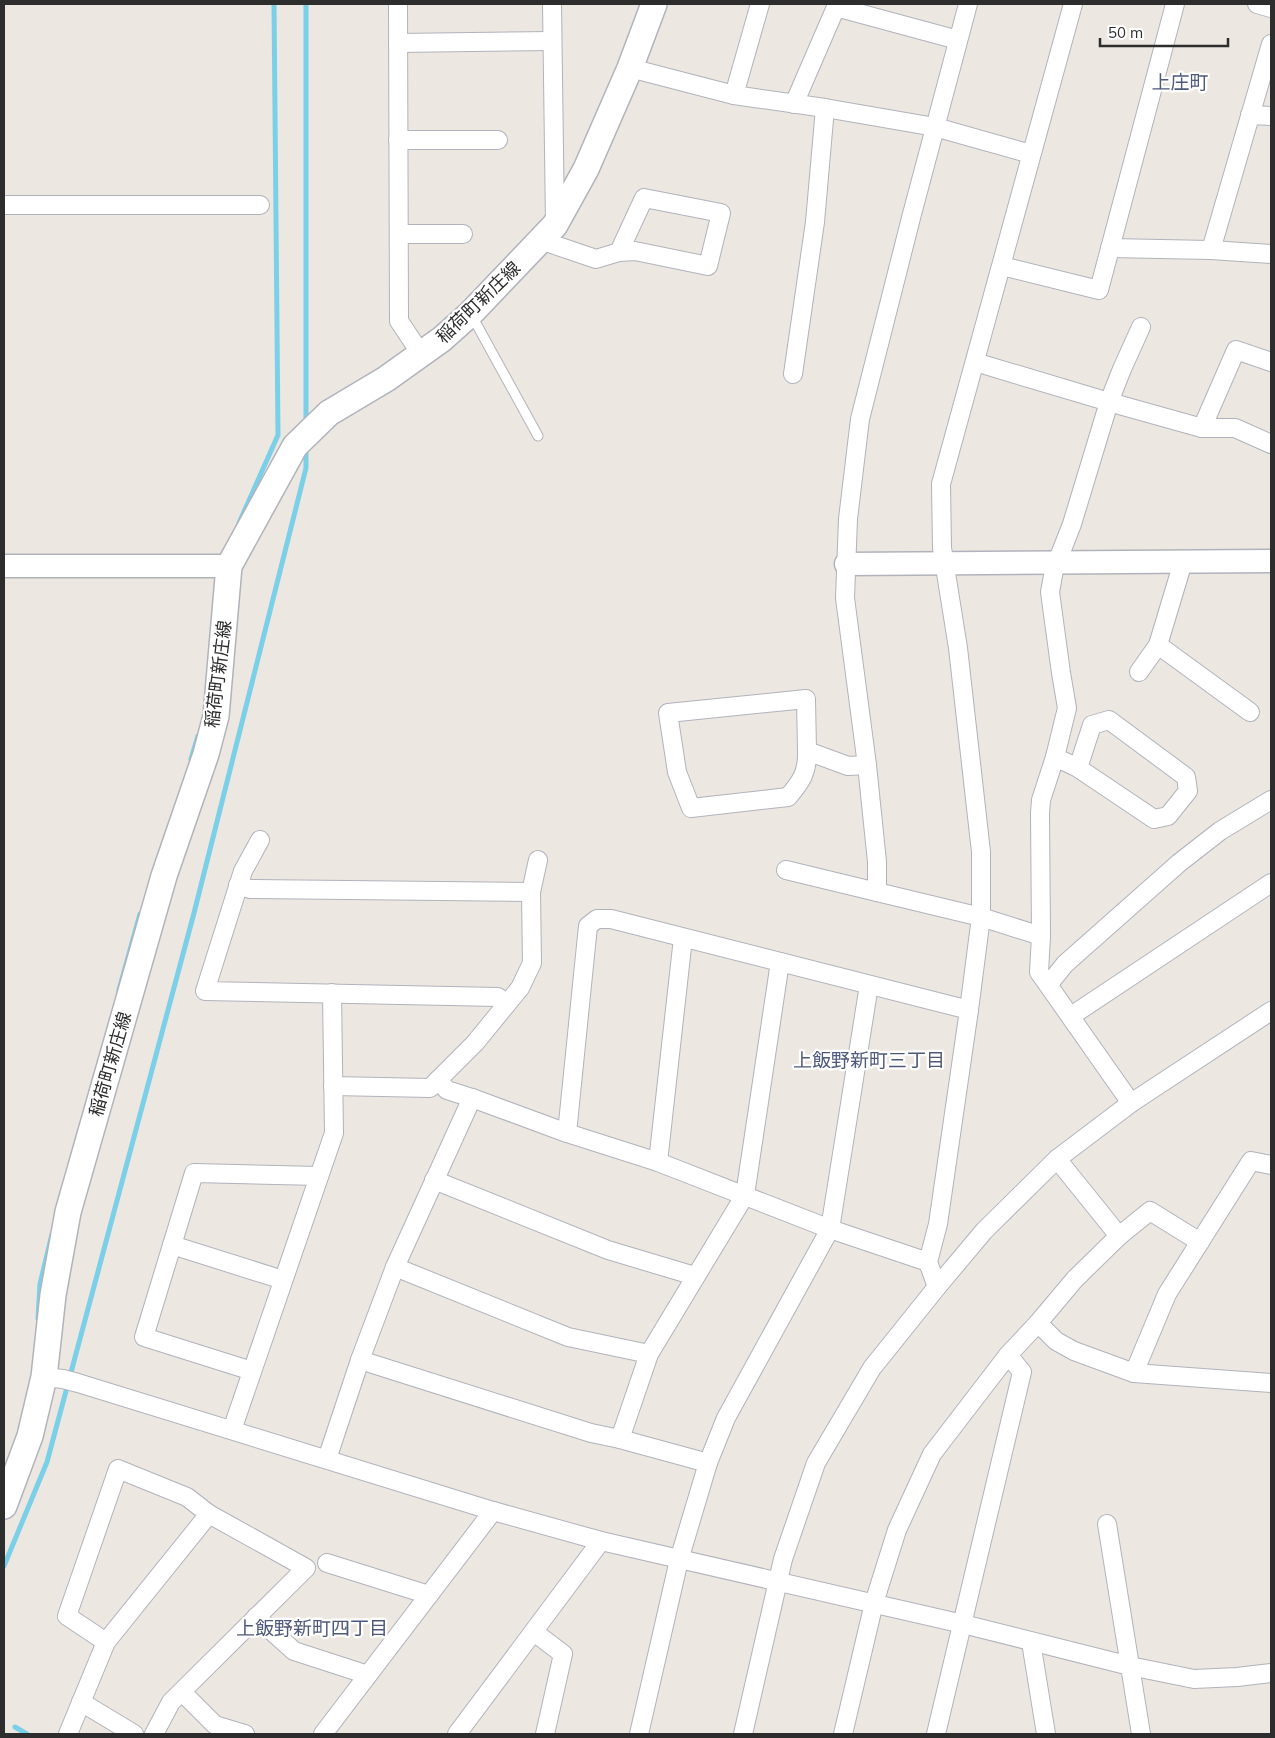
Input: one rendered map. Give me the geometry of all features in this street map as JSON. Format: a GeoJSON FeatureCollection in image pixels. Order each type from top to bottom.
{"type":"FeatureCollection","features":[{"type":"Feature","properties":{"kind":"main road","name":"稲荷町新庄線"},"geometry":{"type":"LineString","coordinates":[[4,1506],[30,1436],[62,1379],[53,1295],[68,1212],[164,876],[206,754],[216,716],[229,566],[295,446],[329,413],[386,379],[442,339],[470,314],[547,232],[586,169],[630,68],[654,4]]}},
{"type":"Feature","properties":{"kind":"street"},"geometry":{"type":"LineString","coordinates":[[398,4],[399,321],[421,354]]}},
{"type":"Feature","properties":{"kind":"street"},"geometry":{"type":"LineString","coordinates":[[552,4],[547,232],[596,259],[619,252],[635,251],[708,266],[721,213],[644,198],[619,252]]}},
{"type":"Feature","properties":{"kind":"street"},"geometry":{"type":"LineString","coordinates":[[734,94],[760,4]]}},
{"type":"Feature","properties":{"kind":"street"},"geometry":{"type":"LineString","coordinates":[[878,892],[877,862],[867,765],[845,598],[848,519],[860,419],[968,4]]}},
{"type":"Feature","properties":{"kind":"street"},"geometry":{"type":"LineString","coordinates":[[937,1287],[928,1262],[938,1224],[969,1010],[981,916],[982,852],[958,648],[942,548],[941,484],[1073,4]]}},
{"type":"Feature","properties":{"kind":"street"},"geometry":{"type":"LineString","coordinates":[[1002,266],[1099,290],[1175,4]]}},
{"type":"Feature","properties":{"kind":"street"},"geometry":{"type":"LineString","coordinates":[[1257,4],[1271,8]]}},
{"type":"Feature","properties":{"kind":"street"},"geometry":{"type":"LineString","coordinates":[[794,104],[837,5],[958,40]]}},
{"type":"Feature","properties":{"kind":"street"},"geometry":{"type":"LineString","coordinates":[[398,43],[552,41]]}},
{"type":"Feature","properties":{"kind":"street"},"geometry":{"type":"LineString","coordinates":[[1210,250],[1271,44]]}},
{"type":"Feature","properties":{"kind":"street"},"geometry":{"type":"LineString","coordinates":[[630,68],[734,94],[935,127],[1031,154]]}},
{"type":"Feature","properties":{"kind":"street"},"geometry":{"type":"LineString","coordinates":[[792,374],[815,222],[825,108]]}},
{"type":"Feature","properties":{"kind":"street"},"geometry":{"type":"LineString","coordinates":[[1250,115],[1271,116]]}},
{"type":"Feature","properties":{"kind":"street"},"geometry":{"type":"LineString","coordinates":[[398,140],[498,140]]}},
{"type":"Feature","properties":{"kind":"street"},"geometry":{"type":"LineString","coordinates":[[4,205],[260,205]]}},
{"type":"Feature","properties":{"kind":"street"},"geometry":{"type":"LineString","coordinates":[[399,234],[463,234]]}},
{"type":"Feature","properties":{"kind":"street"},"geometry":{"type":"LineString","coordinates":[[1110,248],[1210,250],[1271,254]]}},
{"type":"Feature","properties":{"kind":"street"},"geometry":{"type":"LineString","coordinates":[[1131,1103],[1039,972],[1041,936],[1040,813],[1041,800],[1055,757],[1067,708],[1050,592],[1054,570],[1072,524],[1109,402],[1141,327]]}},
{"type":"Feature","properties":{"kind":"street"},"geometry":{"type":"LineString","coordinates":[[1202,428],[1236,350],[1271,362]]}},
{"type":"Feature","properties":{"kind":"street"},"geometry":{"type":"LineString","coordinates":[[975,362],[1202,428],[1235,428],[1271,444]]}},
{"type":"Feature","properties":{"kind":"street"},"geometry":{"type":"LineString","coordinates":[[846,564],[1271,561]]}},
{"type":"Feature","properties":{"kind":"street"},"geometry":{"type":"LineString","coordinates":[[1139,672],[1158,645],[1182,562]]}},
{"type":"Feature","properties":{"kind":"street"},"geometry":{"type":"LineString","coordinates":[[4,566],[229,566]]}},
{"type":"Feature","properties":{"kind":"street"},"geometry":{"type":"LineString","coordinates":[[1158,645],[1250,712]]}},
{"type":"Feature","properties":{"kind":"street"},"geometry":{"type":"LineString","coordinates":[[806,699],[807,751],[807,762],[801,781],[788,797],[691,808],[677,772],[668,714],[806,699]]}},
{"type":"Feature","properties":{"kind":"street"},"geometry":{"type":"LineString","coordinates":[[1055,757],[1078,768],[1154,819],[1168,816],[1188,791],[1186,777],[1109,720],[1092,725],[1078,768]]}},
{"type":"Feature","properties":{"kind":"street"},"geometry":{"type":"LineString","coordinates":[[807,751],[848,766],[867,765]]}},
{"type":"Feature","properties":{"kind":"street"},"geometry":{"type":"LineString","coordinates":[[1049,984],[1065,964],[1179,862],[1220,830],[1271,800]]}},
{"type":"Feature","properties":{"kind":"street"},"geometry":{"type":"LineString","coordinates":[[260,840],[242,871],[205,991],[498,997],[506,1005]]}},
{"type":"Feature","properties":{"kind":"street"},"geometry":{"type":"LineString","coordinates":[[333,1086],[430,1088],[475,1043],[520,988],[532,964],[531,892],[538,860]]}},
{"type":"Feature","properties":{"kind":"street"},"geometry":{"type":"LineString","coordinates":[[786,870],[981,916],[1041,936]]}},
{"type":"Feature","properties":{"kind":"street"},"geometry":{"type":"LineString","coordinates":[[1071,1016],[1271,883]]}},
{"type":"Feature","properties":{"kind":"street"},"geometry":{"type":"LineString","coordinates":[[238,885],[250,889],[531,892]]}},
{"type":"Feature","properties":{"kind":"street"},"geometry":{"type":"LineString","coordinates":[[567,1132],[588,926],[597,919],[611,919],[969,1010]]}},
{"type":"Feature","properties":{"kind":"street"},"geometry":{"type":"LineString","coordinates":[[658,1162],[683,938]]}},
{"type":"Feature","properties":{"kind":"street"},"geometry":{"type":"LineString","coordinates":[[620,1439],[649,1354],[745,1195],[780,962]]}},
{"type":"Feature","properties":{"kind":"street"},"geometry":{"type":"LineString","coordinates":[[639,1734],[679,1560],[708,1463],[726,1418],[830,1229],[869,985]]}},
{"type":"Feature","properties":{"kind":"street"},"geometry":{"type":"LineString","coordinates":[[232,1430],[334,1133],[332,993]]}},
{"type":"Feature","properties":{"kind":"street"},"geometry":{"type":"LineString","coordinates":[[743,1734],[783,1560],[816,1463],[872,1368],[984,1231],[1057,1159],[1131,1103],[1271,1011]]}},
{"type":"Feature","properties":{"kind":"street"},"geometry":{"type":"LineString","coordinates":[[438,1080],[447,1090],[658,1162],[830,1229],[928,1262]]}},
{"type":"Feature","properties":{"kind":"street"},"geometry":{"type":"LineString","coordinates":[[327,1459],[360,1360],[395,1266],[472,1098]]}},
{"type":"Feature","properties":{"kind":"street"},"geometry":{"type":"LineString","coordinates":[[1057,1159],[1119,1236]]}},
{"type":"Feature","properties":{"kind":"street"},"geometry":{"type":"LineString","coordinates":[[1134,1374],[1168,1294],[1252,1161],[1271,1165]]}},
{"type":"Feature","properties":{"kind":"street"},"geometry":{"type":"LineString","coordinates":[[252,1371],[144,1337],[194,1173],[318,1176]]}},
{"type":"Feature","properties":{"kind":"street"},"geometry":{"type":"LineString","coordinates":[[434,1180],[608,1250],[695,1276]]}},
{"type":"Feature","properties":{"kind":"street"},"geometry":{"type":"LineString","coordinates":[[843,1734],[874,1603],[898,1530],[932,1454],[1008,1355],[1075,1279],[1119,1236],[1150,1211],[1200,1242]]}},
{"type":"Feature","properties":{"kind":"street"},"geometry":{"type":"LineString","coordinates":[[172,1244],[283,1280]]}},
{"type":"Feature","properties":{"kind":"street"},"geometry":{"type":"LineString","coordinates":[[395,1266],[568,1337],[649,1354]]}},
{"type":"Feature","properties":{"kind":"street"},"geometry":{"type":"LineString","coordinates":[[1038,1323],[1056,1341],[1074,1351],[1134,1374],[1271,1383]]}},
{"type":"Feature","properties":{"kind":"street"},"geometry":{"type":"LineString","coordinates":[[936,1734],[1022,1372],[1008,1355]]}},
{"type":"Feature","properties":{"kind":"street"},"geometry":{"type":"LineString","coordinates":[[360,1360],[591,1433],[708,1463]]}},
{"type":"Feature","properties":{"kind":"street"},"geometry":{"type":"LineString","coordinates":[[62,1379],[493,1511],[679,1560],[874,1603],[1130,1666],[1194,1678],[1237,1677],[1271,1673]]}},
{"type":"Feature","properties":{"kind":"street"},"geometry":{"type":"LineString","coordinates":[[106,1642],[67,1616],[118,1469],[187,1497],[209,1514],[306,1568],[171,1702],[154,1734]]}},
{"type":"Feature","properties":{"kind":"street"},"geometry":{"type":"LineString","coordinates":[[323,1734],[493,1511]]}},
{"type":"Feature","properties":{"kind":"street"},"geometry":{"type":"LineString","coordinates":[[68,1734],[106,1642],[209,1514]]}},
{"type":"Feature","properties":{"kind":"street"},"geometry":{"type":"LineString","coordinates":[[1107,1524],[1141,1734]]}},
{"type":"Feature","properties":{"kind":"street"},"geometry":{"type":"LineString","coordinates":[[457,1734],[601,1541]]}},
{"type":"Feature","properties":{"kind":"street"},"geometry":{"type":"LineString","coordinates":[[327,1564],[429,1595]]}},
{"type":"Feature","properties":{"kind":"street"},"geometry":{"type":"LineString","coordinates":[[256,1618],[294,1651],[368,1675]]}},
{"type":"Feature","properties":{"kind":"street"},"geometry":{"type":"LineString","coordinates":[[534,1632],[563,1654],[544,1734]]}},
{"type":"Feature","properties":{"kind":"street"},"geometry":{"type":"LineString","coordinates":[[1031,1642],[1046,1734]]}},
{"type":"Feature","properties":{"kind":"street"},"geometry":{"type":"LineString","coordinates":[[182,1692],[215,1725],[245,1734]]}},
{"type":"Feature","properties":{"kind":"street"},"geometry":{"type":"LineString","coordinates":[[81,1702],[134,1734]]}},
{"type":"Feature","properties":{"kind":"street"},"geometry":{"type":"LineString","coordinates":[[943,1706],[947,1734]]}},
{"type":"Feature","properties":{"kind":"lane"},"geometry":{"type":"LineString","coordinates":[[470,314],[538,436]]}},
{"type":"Feature","properties":{"kind":"waterway"},"geometry":{"type":"LineString","coordinates":[[239,523],[278,435],[274,4]]}},
{"type":"Feature","properties":{"kind":"waterway"},"geometry":{"type":"LineString","coordinates":[[306,4],[306,423]]}},
{"type":"Feature","properties":{"kind":"waterway"},"geometry":{"type":"LineString","coordinates":[[4,1566],[47,1462],[194,913],[306,468],[306,447]]}},
{"type":"Feature","properties":{"kind":"waterway"},"geometry":{"type":"LineString","coordinates":[[191,759],[198,736]]}},
{"type":"Feature","properties":{"kind":"waterway"},"geometry":{"type":"LineString","coordinates":[[119,990],[140,914]]}},
{"type":"Feature","properties":{"kind":"waterway"},"geometry":{"type":"LineString","coordinates":[[38,1319],[40,1284],[52,1234]]}},
{"type":"Feature","properties":{"kind":"waterway"},"geometry":{"type":"LineString","coordinates":[[15,1727],[27,1734]]}},
{"type":"Feature","properties":{"kind":"district","name":"上庄町"},"geometry":{"type":"Point","coordinates":[1180,82]}},
{"type":"Feature","properties":{"kind":"district","name":"上飯野新町三丁目"},"geometry":{"type":"Point","coordinates":[869,1060]}},
{"type":"Feature","properties":{"kind":"district","name":"上飯野新町四丁目"},"geometry":{"type":"Point","coordinates":[312,1628]}}]}
